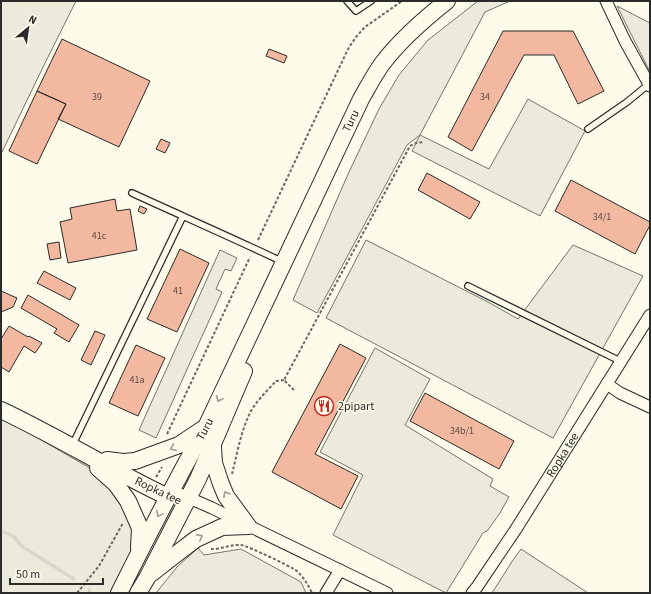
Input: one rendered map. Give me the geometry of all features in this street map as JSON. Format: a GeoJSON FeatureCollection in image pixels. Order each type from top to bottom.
{"type":"FeatureCollection","features":[{"type":"Feature","properties":{"kind":"main road","name":"Turu"},"geometry":{"type":"LineString","coordinates":[[120,593],[139,552],[206,427],[360,99],[382,65],[405,37],[447,1]]}},
{"type":"Feature","properties":{"kind":"main road","name":"Turu"},"geometry":{"type":"LineString","coordinates":[[138,593],[198,479],[248,360],[284,262]]}},
{"type":"Feature","properties":{"kind":"main road","name":"Ropka tee"},"geometry":{"type":"LineString","coordinates":[[1,410],[72,446],[132,479],[170,493]]}},
{"type":"Feature","properties":{"kind":"main road"},"geometry":{"type":"LineString","coordinates":[[107,460],[123,462],[135,461],[162,452],[179,445],[206,427]]}},
{"type":"Feature","properties":{"kind":"main road"},"geometry":{"type":"LineString","coordinates":[[213,444],[214,464],[226,496],[248,526]]}},
{"type":"Feature","properties":{"kind":"main road","name":"Ropka tee"},"geometry":{"type":"LineString","coordinates":[[72,446],[107,460],[154,482],[170,493]]}},
{"type":"Feature","properties":{"kind":"main road"},"geometry":{"type":"LineString","coordinates":[[72,446],[116,484],[128,501],[140,528],[139,552]]}},
{"type":"Feature","properties":{"kind":"main road"},"geometry":{"type":"LineString","coordinates":[[147,578],[175,554],[196,539],[222,527],[248,526]]}},
{"type":"Feature","properties":{"kind":"street"},"geometry":{"type":"LineString","coordinates":[[606,1],[625,41],[649,85]]}},
{"type":"Feature","properties":{"kind":"street","name":"Ropka tee"},"geometry":{"type":"LineString","coordinates":[[472,593],[516,529],[650,315]]}},
{"type":"Feature","properties":{"kind":"street"},"geometry":{"type":"LineString","coordinates":[[607,384],[620,393],[650,408]]}},
{"type":"Feature","properties":{"kind":"street","name":"Ropka tee"},"geometry":{"type":"LineString","coordinates":[[170,493],[187,501],[204,512],[248,526],[387,593]]}},
{"type":"Feature","properties":{"kind":"street"},"geometry":{"type":"LineString","coordinates":[[326,593],[340,570]]}},
{"type":"Feature","properties":{"kind":"lane"},"geometry":{"type":"LineString","coordinates":[[347,1],[356,12],[371,1]]}},
{"type":"Feature","properties":{"kind":"lane"},"geometry":{"type":"LineString","coordinates":[[588,130],[649,85]]}},
{"type":"Feature","properties":{"kind":"lane"},"geometry":{"type":"LineString","coordinates":[[132,192],[284,262]]}},
{"type":"Feature","properties":{"kind":"lane"},"geometry":{"type":"LineString","coordinates":[[72,446],[183,216]]}},
{"type":"Feature","properties":{"kind":"lane"},"geometry":{"type":"LineString","coordinates":[[468,286],[620,361]]}},
{"type":"Feature","properties":{"kind":"path"},"geometry":{"type":"LineString","coordinates":[[154,482],[164,463],[162,443],[348,49],[365,27],[402,1]]}},
{"type":"Feature","properties":{"kind":"path"},"geometry":{"type":"LineString","coordinates":[[284,380],[410,146],[424,142]]}},
{"type":"Feature","properties":{"kind":"path"},"geometry":{"type":"LineString","coordinates":[[284,380],[294,390]]}},
{"type":"Feature","properties":{"kind":"path"},"geometry":{"type":"LineString","coordinates":[[232,476],[243,431],[250,412],[276,381],[284,380]]}},
{"type":"Feature","properties":{"kind":"path"},"geometry":{"type":"LineString","coordinates":[[77,593],[99,566],[124,523],[134,512]]}},
{"type":"Feature","properties":{"kind":"path"},"geometry":{"type":"LineString","coordinates":[[210,548],[214,549],[242,545],[296,570],[306,580],[311,592],[316,593]]}},
{"type":"Feature","properties":{"kind":"shaded area"},"geometry":{"type":"Polygon","coordinates":[[[1,1],[76,1],[1,154],[1,1]]]}},
{"type":"Feature","properties":{"kind":"shaded area"},"geometry":{"type":"Polygon","coordinates":[[[478,1],[510,1],[485,12],[420,135],[407,145],[317,313],[293,300],[349,172],[379,109],[399,75],[428,40],[478,1]]]}},
{"type":"Feature","properties":{"kind":"shaded area"},"geometry":{"type":"Polygon","coordinates":[[[617,6],[650,23],[650,72],[617,6]]]}},
{"type":"Feature","properties":{"kind":"shaded area"},"geometry":{"type":"Polygon","coordinates":[[[528,99],[585,131],[540,216],[412,151],[420,135],[489,169],[528,99]]]}},
{"type":"Feature","properties":{"kind":"shaded area"},"geometry":{"type":"Polygon","coordinates":[[[366,240],[488,302],[518,319],[573,245],[643,276],[553,438],[326,318],[366,240]]]}},
{"type":"Feature","properties":{"kind":"shaded area"},"geometry":{"type":"Polygon","coordinates":[[[220,250],[237,258],[231,271],[225,269],[216,289],[222,292],[156,438],[139,430],[220,250]]]}},
{"type":"Feature","properties":{"kind":"shaded area"},"geometry":{"type":"Polygon","coordinates":[[[375,348],[430,379],[405,425],[493,479],[490,486],[509,497],[488,530],[483,533],[446,593],[333,535],[363,475],[320,452],[375,348]]]}},
{"type":"Feature","properties":{"kind":"shaded area"},"geometry":{"type":"Polygon","coordinates":[[[1,419],[19,427],[126,489],[138,505],[141,536],[110,593],[1,593],[1,419]]]}},
{"type":"Feature","properties":{"kind":"shaded area"},"geometry":{"type":"Polygon","coordinates":[[[198,548],[204,555],[241,549],[301,582],[306,593],[156,593],[177,567],[198,548]]]}},
{"type":"Feature","properties":{"kind":"shaded area"},"geometry":{"type":"Polygon","coordinates":[[[521,549],[588,593],[492,593],[521,549]]]}},
{"type":"Feature","properties":{"kind":"building"},"geometry":{"type":"Polygon","coordinates":[[[503,31],[573,31],[604,91],[578,104],[554,55],[524,55],[472,151],[448,137],[503,31]]]}},
{"type":"Feature","properties":{"kind":"building"},"geometry":{"type":"Polygon","coordinates":[[[62,39],[150,81],[119,147],[58,119],[66,104],[37,91],[62,39]]]}},
{"type":"Feature","properties":{"kind":"building"},"geometry":{"type":"Polygon","coordinates":[[[269,49],[287,56],[284,63],[266,56],[269,49]]]}},
{"type":"Feature","properties":{"kind":"building"},"geometry":{"type":"Polygon","coordinates":[[[37,91],[66,104],[37,164],[9,151],[37,91]]]}},
{"type":"Feature","properties":{"kind":"building"},"geometry":{"type":"Polygon","coordinates":[[[161,139],[170,143],[165,153],[156,149],[161,139]]]}},
{"type":"Feature","properties":{"kind":"building"},"geometry":{"type":"Polygon","coordinates":[[[427,173],[480,202],[470,219],[418,190],[427,173]]]}},
{"type":"Feature","properties":{"kind":"building"},"geometry":{"type":"Polygon","coordinates":[[[571,180],[650,222],[650,225],[635,254],[555,211],[571,180]]]}},
{"type":"Feature","properties":{"kind":"building"},"geometry":{"type":"Polygon","coordinates":[[[115,199],[117,211],[130,209],[137,250],[68,263],[60,222],[72,219],[70,208],[115,199]]]}},
{"type":"Feature","properties":{"kind":"building"},"geometry":{"type":"Polygon","coordinates":[[[140,206],[147,209],[144,214],[138,211],[140,206]]]}},
{"type":"Feature","properties":{"kind":"building"},"geometry":{"type":"Polygon","coordinates":[[[59,242],[61,258],[50,260],[47,244],[59,242]]]}},
{"type":"Feature","properties":{"kind":"building"},"geometry":{"type":"Polygon","coordinates":[[[180,249],[209,263],[177,332],[147,319],[180,249]]]}},
{"type":"Feature","properties":{"kind":"building"},"geometry":{"type":"Polygon","coordinates":[[[44,271],[76,288],[70,300],[37,283],[44,271]]]}},
{"type":"Feature","properties":{"kind":"building"},"geometry":{"type":"Polygon","coordinates":[[[1,291],[17,298],[13,307],[1,312],[1,291]]]}},
{"type":"Feature","properties":{"kind":"building"},"geometry":{"type":"Polygon","coordinates":[[[28,295],[79,325],[69,342],[54,333],[57,329],[21,308],[28,295]]]}},
{"type":"Feature","properties":{"kind":"building"},"geometry":{"type":"Polygon","coordinates":[[[9,326],[42,343],[35,353],[24,346],[9,372],[1,367],[1,339],[9,326]]]}},
{"type":"Feature","properties":{"kind":"building"},"geometry":{"type":"Polygon","coordinates":[[[95,331],[105,335],[91,365],[81,360],[95,331]]]}},
{"type":"Feature","properties":{"kind":"building","name":"2pipart"},"geometry":{"type":"Polygon","coordinates":[[[340,344],[366,358],[315,454],[358,476],[341,509],[272,472],[340,344]]]}},
{"type":"Feature","properties":{"kind":"building"},"geometry":{"type":"Polygon","coordinates":[[[136,345],[165,358],[138,416],[109,403],[136,345]]]}},
{"type":"Feature","properties":{"kind":"building"},"geometry":{"type":"Polygon","coordinates":[[[425,393],[514,441],[499,469],[410,421],[425,393]]]}},
{"type":"Feature","properties":{"kind":"waterway"},"geometry":{"type":"LineString","coordinates":[[1,531],[13,536],[23,547],[74,579]]}},
{"type":"Feature","properties":{"kind":"waterway"},"geometry":{"type":"LineString","coordinates":[[89,589],[90,593]]}},
{"type":"Feature","properties":{"kind":"place","name":"2pipart"},"geometry":{"type":"Point","coordinates":[324,406]}}]}
